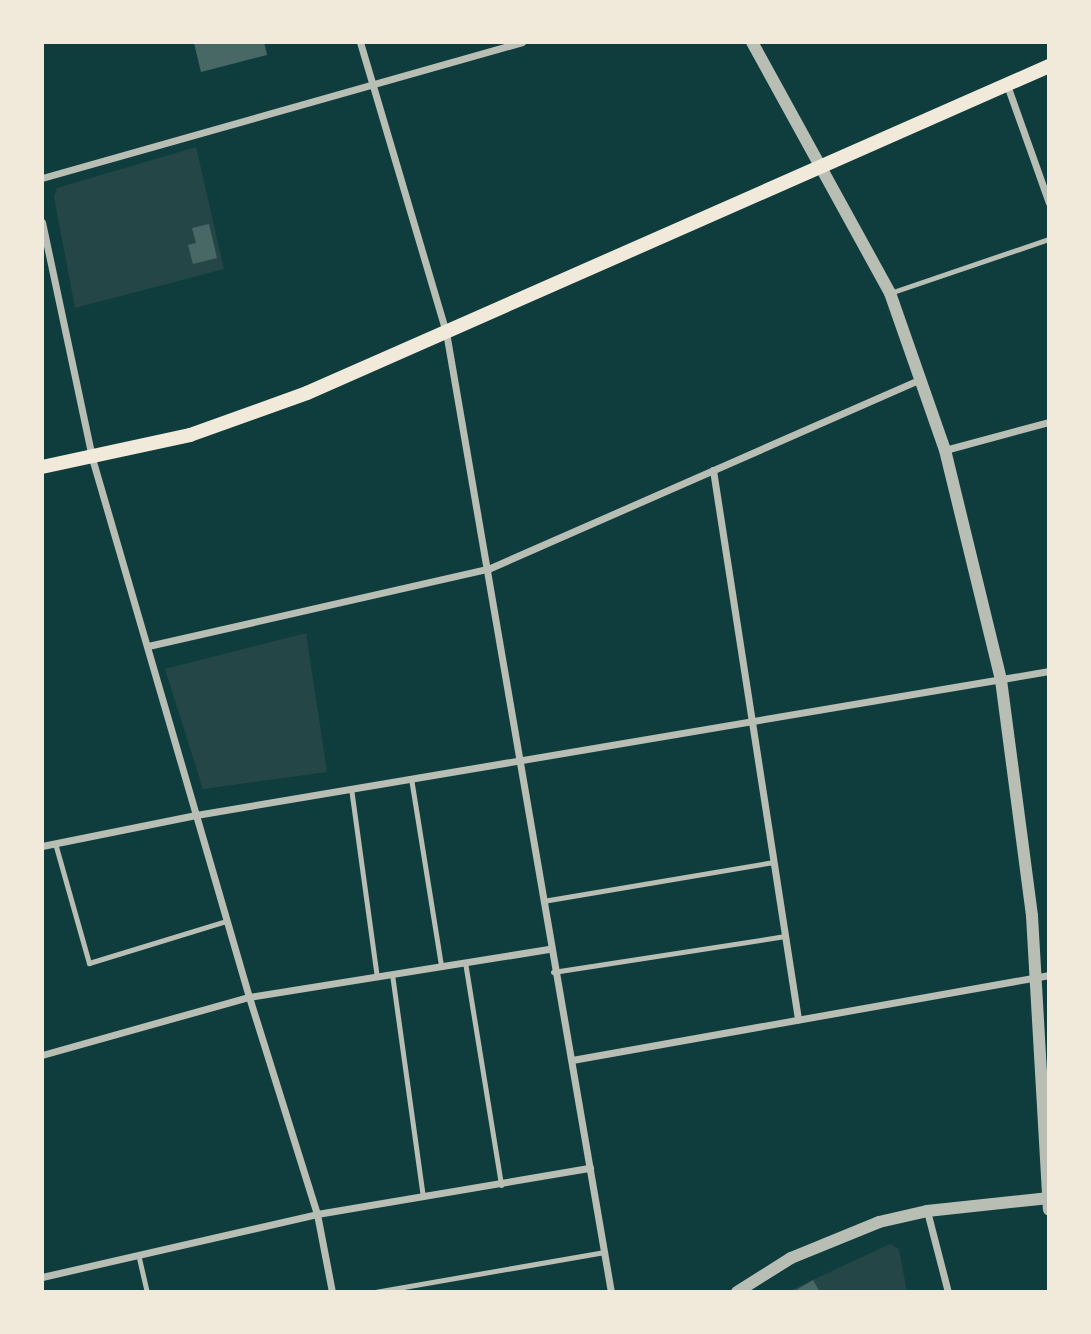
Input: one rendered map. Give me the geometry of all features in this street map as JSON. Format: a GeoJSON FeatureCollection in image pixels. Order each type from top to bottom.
{"type":"FeatureCollection","features":[{"type":"Feature","properties":{"kind":"main road"},"geometry":{"type":"LineString","coordinates":[[42,467],[190,435],[307,393],[1049,66]]}},
{"type":"Feature","properties":{"kind":"street"},"geometry":{"type":"LineString","coordinates":[[360,42],[370,84],[446,331],[520,759],[553,972],[572,1060],[611,1292]]}},
{"type":"Feature","properties":{"kind":"street"},"geometry":{"type":"LineString","coordinates":[[42,178],[522,42]]}},
{"type":"Feature","properties":{"kind":"street"},"geometry":{"type":"LineString","coordinates":[[737,1292],[832,1238],[927,1211],[1048,1202],[1033,976],[1032,916],[1001,680],[945,450],[923,378],[890,293],[752,42]]}},
{"type":"Feature","properties":{"kind":"street"},"geometry":{"type":"LineString","coordinates":[[1007,85],[1049,203]]}},
{"type":"Feature","properties":{"kind":"street"},"geometry":{"type":"LineString","coordinates":[[42,222],[92,458],[226,921],[317,1214],[332,1292]]}},
{"type":"Feature","properties":{"kind":"street"},"geometry":{"type":"LineString","coordinates":[[148,646],[488,569],[923,378]]}},
{"type":"Feature","properties":{"kind":"street"},"geometry":{"type":"LineString","coordinates":[[945,450],[1049,422]]}},
{"type":"Feature","properties":{"kind":"street"},"geometry":{"type":"LineString","coordinates":[[713,470],[799,1020]]}},
{"type":"Feature","properties":{"kind":"street"},"geometry":{"type":"LineString","coordinates":[[42,846],[196,814],[1049,671]]}},
{"type":"Feature","properties":{"kind":"street"},"geometry":{"type":"LineString","coordinates":[[42,1055],[249,997],[550,949]]}},
{"type":"Feature","properties":{"kind":"street"},"geometry":{"type":"LineString","coordinates":[[572,1060],[1049,975]]}},
{"type":"Feature","properties":{"kind":"street"},"geometry":{"type":"LineString","coordinates":[[42,1277],[139,1258],[317,1214],[590,1168]]}},
{"type":"Feature","properties":{"kind":"street"},"geometry":{"type":"LineString","coordinates":[[927,1211],[948,1292]]}},
{"type":"Feature","properties":{"kind":"lane"},"geometry":{"type":"LineString","coordinates":[[890,293],[1049,239]]}},
{"type":"Feature","properties":{"kind":"lane"},"geometry":{"type":"LineString","coordinates":[[411,778],[442,966]]}},
{"type":"Feature","properties":{"kind":"lane"},"geometry":{"type":"LineString","coordinates":[[351,788],[377,977]]}},
{"type":"Feature","properties":{"kind":"lane"},"geometry":{"type":"LineString","coordinates":[[55,844],[89,963],[226,921]]}},
{"type":"Feature","properties":{"kind":"lane"},"geometry":{"type":"LineString","coordinates":[[543,901],[774,862]]}},
{"type":"Feature","properties":{"kind":"lane"},"geometry":{"type":"LineString","coordinates":[[553,972],[785,936]]}},
{"type":"Feature","properties":{"kind":"lane"},"geometry":{"type":"LineString","coordinates":[[465,962],[501,1185]]}},
{"type":"Feature","properties":{"kind":"lane"},"geometry":{"type":"LineString","coordinates":[[392,974],[424,1197]]}},
{"type":"Feature","properties":{"kind":"lane"},"geometry":{"type":"LineString","coordinates":[[375,1292],[605,1252]]}},
{"type":"Feature","properties":{"kind":"lane"},"geometry":{"type":"LineString","coordinates":[[139,1258],[147,1292]]}},
{"type":"Feature","properties":{"kind":"shaded area"},"geometry":{"type":"Polygon","coordinates":[[[196,147],[224,269],[75,308],[54,197],[57,188],[196,147]]]}},
{"type":"Feature","properties":{"kind":"shaded area"},"geometry":{"type":"Polygon","coordinates":[[[306,633],[327,772],[203,789],[165,669],[306,633]]]}},
{"type":"Feature","properties":{"kind":"shaded area"},"geometry":{"type":"Polygon","coordinates":[[[890,1244],[899,1249],[907,1292],[787,1292],[890,1244]]]}},
{"type":"Feature","properties":{"kind":"building"},"geometry":{"type":"Polygon","coordinates":[[[264,42],[267,55],[201,72],[194,43],[264,42]]]}},
{"type":"Feature","properties":{"kind":"building"},"geometry":{"type":"Polygon","coordinates":[[[209,224],[217,258],[193,264],[188,245],[196,243],[192,228],[209,224]]]}},
{"type":"Feature","properties":{"kind":"building"},"geometry":{"type":"Polygon","coordinates":[[[813,1280],[820,1292],[793,1292],[813,1280]]]}}]}
